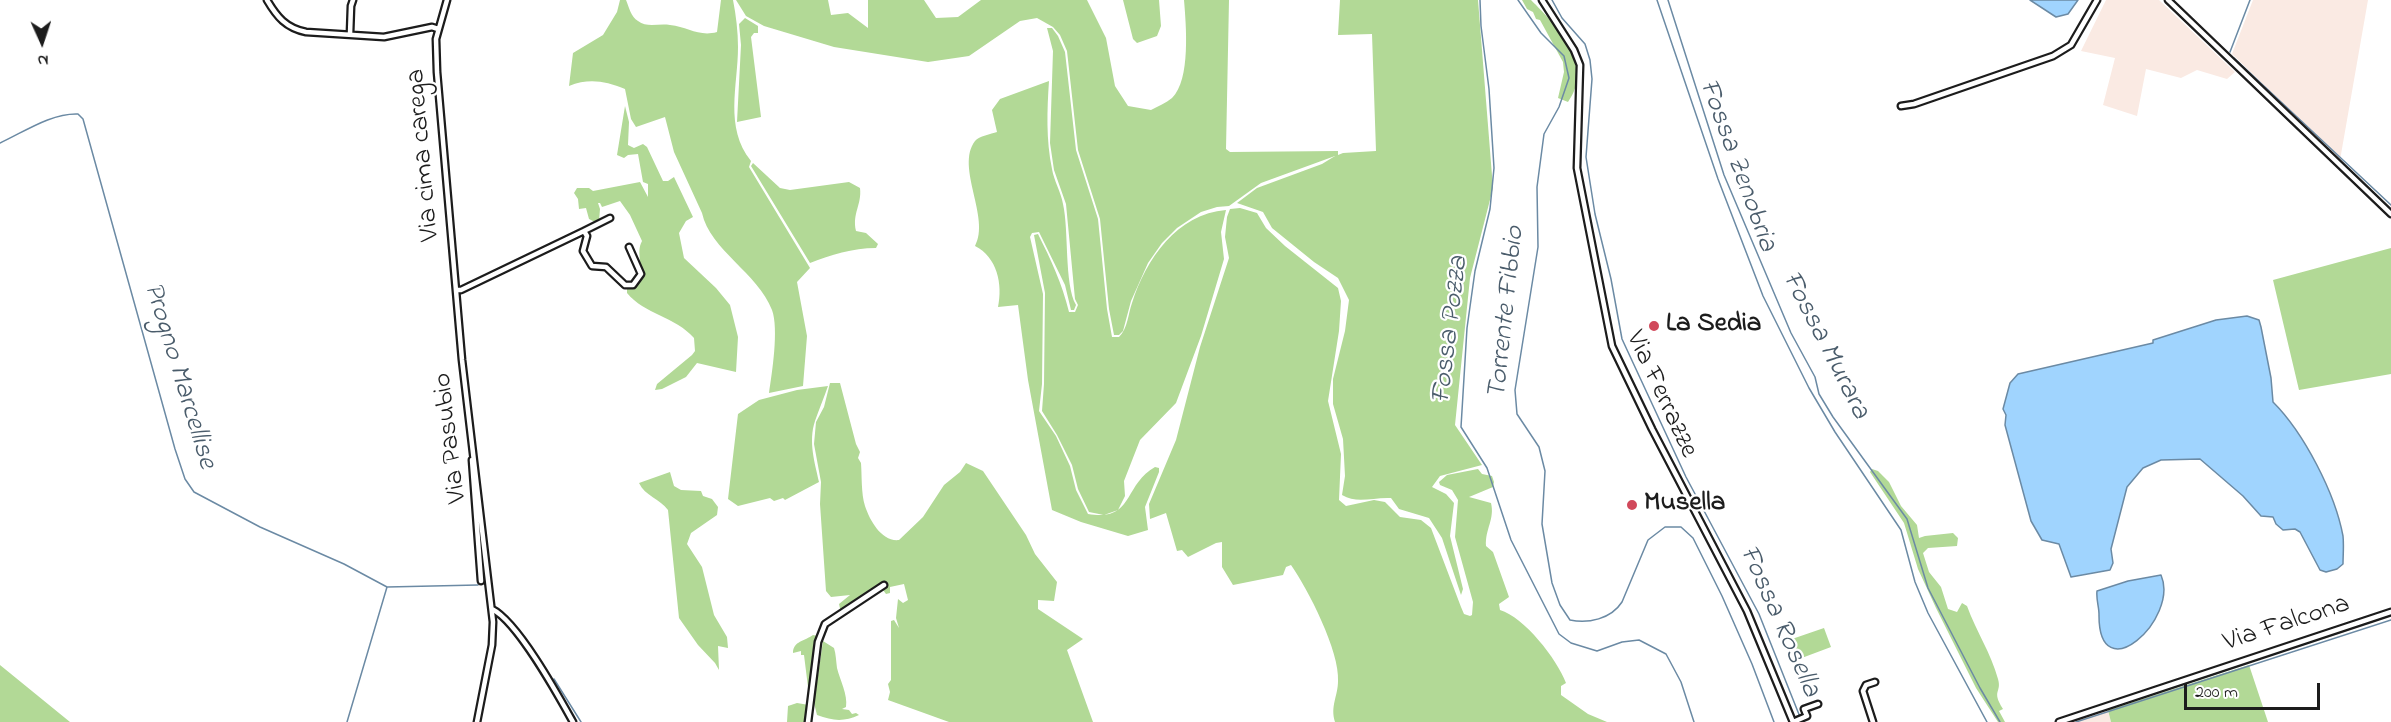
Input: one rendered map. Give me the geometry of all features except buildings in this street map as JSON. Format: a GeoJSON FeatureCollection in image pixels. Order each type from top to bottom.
{"type":"FeatureCollection","features":[{"type":"Feature","properties":{"kind":"street"},"geometry":{"type":"LineString","coordinates":[[267,0],[282,22],[296,30],[384,37],[432,27],[438,29]]}},
{"type":"Feature","properties":{"kind":"street"},"geometry":{"type":"LineString","coordinates":[[350,34],[353,0]]}},
{"type":"Feature","properties":{"kind":"street","name":"Via cima carega"},"geometry":{"type":"LineString","coordinates":[[447,0],[438,29],[437,72],[457,290]]}},
{"type":"Feature","properties":{"kind":"street","name":"Via Ferrazze"},"geometry":{"type":"LineString","coordinates":[[1542,0],[1574,50],[1580,65],[1577,168],[1612,346],[1657,440],[1747,610],[1799,719],[1810,722]]}},
{"type":"Feature","properties":{"kind":"street"},"geometry":{"type":"LineString","coordinates":[[1901,106],[1914,104],[2053,56],[2071,45],[2097,0]]}},
{"type":"Feature","properties":{"kind":"street"},"geometry":{"type":"LineString","coordinates":[[2168,0],[2391,214]]}},
{"type":"Feature","properties":{"kind":"street"},"geometry":{"type":"LineString","coordinates":[[457,290],[610,218]]}},
{"type":"Feature","properties":{"kind":"street"},"geometry":{"type":"LineString","coordinates":[[581,232],[587,236],[583,251],[592,266],[606,267],[618,280],[628,285],[636,282],[641,274],[629,246]]}},
{"type":"Feature","properties":{"kind":"street","name":"Via Pasubio"},"geometry":{"type":"LineString","coordinates":[[457,290],[462,360],[492,609],[492,645],[477,722]]}},
{"type":"Feature","properties":{"kind":"street"},"geometry":{"type":"LineString","coordinates":[[471,434],[474,515],[481,580]]}},
{"type":"Feature","properties":{"kind":"street"},"geometry":{"type":"LineString","coordinates":[[808,722],[818,642],[825,624],[884,585]]}},
{"type":"Feature","properties":{"kind":"street"},"geometry":{"type":"LineString","coordinates":[[492,609],[501,613],[519,634],[573,722]]}},
{"type":"Feature","properties":{"kind":"street","name":"Via Falcona"},"geometry":{"type":"LineString","coordinates":[[2059,722],[2391,612]]}},
{"type":"Feature","properties":{"kind":"street"},"geometry":{"type":"LineString","coordinates":[[1873,722],[1863,691],[1866,685],[1875,682]]}},
{"type":"Feature","properties":{"kind":"street"},"geometry":{"type":"LineString","coordinates":[[1799,719],[1804,709],[1818,704]]}},
{"type":"Feature","properties":{"kind":"shaded area"},"geometry":{"type":"Polygon","coordinates":[[[2106,0],[2159,0],[2235,72],[2227,79],[2197,70],[2181,78],[2146,69],[2137,116],[2103,105],[2115,58],[2081,51],[2106,0]]]}},
{"type":"Feature","properties":{"kind":"shaded area"},"geometry":{"type":"Polygon","coordinates":[[[2253,0],[2368,0],[2340,160],[2232,54],[2253,0]]]}},
{"type":"Feature","properties":{"kind":"shaded area"},"geometry":{"type":"Polygon","coordinates":[[[2108,710],[2111,722],[2071,722],[2108,710]]]}},
{"type":"Feature","properties":{"kind":"green space"},"geometry":{"type":"Polygon","coordinates":[[[620,0],[626,0],[630,12],[642,23],[670,25],[699,33],[711,33],[717,32],[721,0],[733,0],[738,41],[734,106],[738,134],[751,161],[749,167],[810,268],[797,282],[807,336],[803,386],[769,393],[775,339],[772,310],[756,284],[714,239],[674,152],[665,117],[636,127],[631,119],[625,89],[597,82],[583,82],[569,86],[573,53],[603,35],[617,12],[620,0]]]}},
{"type":"Feature","properties":{"kind":"green space"},"geometry":{"type":"Polygon","coordinates":[[[736,0],[828,0],[831,15],[848,13],[868,28],[868,0],[924,0],[936,18],[958,17],[981,0],[1087,0],[1106,38],[1115,86],[1128,106],[1151,110],[1172,98],[1182,78],[1186,51],[1184,0],[1229,0],[1226,149],[1230,152],[1338,151],[1338,155],[1376,151],[1372,34],[1338,35],[1340,0],[1478,0],[1493,188],[1470,278],[1455,425],[1482,465],[1440,476],[1432,487],[1446,494],[1454,503],[1450,536],[1463,589],[1461,595],[1442,538],[1429,518],[1399,509],[1391,498],[1359,500],[1342,495],[1345,476],[1343,439],[1333,404],[1333,379],[1345,331],[1349,300],[1338,278],[1272,228],[1263,212],[1237,203],[1257,188],[1322,164],[1335,156],[1261,183],[1229,206],[1201,212],[1177,228],[1162,243],[1148,263],[1131,301],[1123,331],[1119,335],[1114,335],[1109,309],[1100,219],[1078,150],[1067,51],[1060,35],[1053,27],[1037,18],[1020,21],[969,56],[928,62],[834,47],[764,26],[746,16],[736,0]]]}},
{"type":"Feature","properties":{"kind":"green space"},"geometry":{"type":"Polygon","coordinates":[[[1123,0],[1159,0],[1161,26],[1157,36],[1137,43],[1133,39],[1123,0]]]}},
{"type":"Feature","properties":{"kind":"green space"},"geometry":{"type":"Polygon","coordinates":[[[1522,0],[1531,0],[1551,21],[1575,60],[1577,74],[1575,88],[1568,102],[1558,98],[1564,72],[1563,62],[1540,20],[1536,19],[1533,12],[1527,9],[1522,0]]]}},
{"type":"Feature","properties":{"kind":"green space"},"geometry":{"type":"Polygon","coordinates":[[[745,18],[758,26],[758,33],[754,33],[751,37],[761,117],[737,122],[741,45],[739,24],[745,18]]]}},
{"type":"Feature","properties":{"kind":"green space"},"geometry":{"type":"Polygon","coordinates":[[[1047,28],[1052,28],[1058,36],[1065,52],[1076,150],[1098,219],[1112,337],[1119,337],[1124,329],[1146,270],[1166,242],[1193,220],[1208,213],[1226,210],[1221,232],[1224,259],[1201,336],[1176,403],[1140,440],[1124,481],[1125,496],[1118,510],[1104,515],[1089,512],[1078,489],[1072,465],[1042,411],[1045,293],[1034,235],[1038,234],[1052,262],[1069,312],[1075,312],[1078,305],[1075,299],[1066,204],[1054,170],[1050,143],[1053,51],[1047,28]]]}},
{"type":"Feature","properties":{"kind":"green space"},"geometry":{"type":"Polygon","coordinates":[[[1049,81],[1047,114],[1049,147],[1053,173],[1065,215],[1068,271],[1072,296],[1076,305],[1074,310],[1071,310],[1065,285],[1039,232],[1032,233],[1030,237],[1043,294],[1042,384],[1039,411],[1056,436],[1070,466],[1076,490],[1088,514],[1113,513],[1127,500],[1145,475],[1155,467],[1159,468],[1145,507],[1148,530],[1128,536],[1081,522],[1052,510],[1028,380],[1018,305],[998,307],[1000,289],[997,272],[989,257],[975,246],[979,235],[979,221],[970,178],[970,152],[977,139],[997,132],[992,110],[1000,99],[1049,81]]]}},
{"type":"Feature","properties":{"kind":"green space"},"geometry":{"type":"Polygon","coordinates":[[[625,106],[629,122],[628,145],[634,148],[643,144],[647,147],[663,181],[674,177],[693,217],[686,221],[679,233],[684,258],[716,288],[730,305],[738,337],[736,372],[697,363],[686,377],[655,390],[657,384],[695,351],[694,338],[678,325],[642,306],[627,293],[627,289],[639,281],[637,278],[640,269],[639,250],[642,241],[630,215],[620,201],[602,207],[598,203],[600,209],[597,223],[589,219],[586,208],[579,209],[578,199],[574,193],[577,188],[589,188],[593,191],[640,182],[648,197],[648,184],[643,182],[638,154],[624,158],[617,155],[625,106]]]}},
{"type":"Feature","properties":{"kind":"green space"},"geometry":{"type":"Polygon","coordinates":[[[753,163],[780,188],[790,190],[849,182],[860,188],[855,219],[856,231],[866,233],[878,244],[876,248],[842,252],[810,263],[751,166],[753,163]]]}},
{"type":"Feature","properties":{"kind":"green space"},"geometry":{"type":"Polygon","coordinates":[[[1240,208],[1257,213],[1266,228],[1285,246],[1338,288],[1341,301],[1339,331],[1328,401],[1341,454],[1339,500],[1346,506],[1374,500],[1385,502],[1400,517],[1421,520],[1431,528],[1464,614],[1470,616],[1473,602],[1455,537],[1458,500],[1452,490],[1440,485],[1439,482],[1447,475],[1478,469],[1482,474],[1492,476],[1493,487],[1469,497],[1491,503],[1492,514],[1486,546],[1493,552],[1509,597],[1499,604],[1500,610],[1509,614],[1529,630],[1555,662],[1566,683],[1561,686],[1561,695],[1588,714],[1607,722],[1335,722],[1333,711],[1338,681],[1334,654],[1322,621],[1291,565],[1286,567],[1283,575],[1233,585],[1222,567],[1222,542],[1188,557],[1182,550],[1177,551],[1166,513],[1150,519],[1149,504],[1176,440],[1200,347],[1229,258],[1225,237],[1227,217],[1230,209],[1240,208]]]}},
{"type":"Feature","properties":{"kind":"green space"},"geometry":{"type":"Polygon","coordinates":[[[2391,248],[2391,374],[2299,390],[2273,280],[2391,248]]]}},
{"type":"Feature","properties":{"kind":"green space"},"geometry":{"type":"Polygon","coordinates":[[[830,383],[840,383],[860,452],[858,458],[861,463],[865,506],[873,524],[887,538],[899,540],[923,517],[944,485],[960,472],[966,463],[983,471],[1026,535],[1035,554],[1057,582],[1054,601],[1038,600],[1038,609],[1083,639],[1067,650],[1093,722],[949,722],[888,700],[890,692],[888,684],[891,680],[891,621],[894,620],[899,628],[896,618],[898,599],[903,603],[908,600],[904,584],[890,587],[890,593],[886,594],[883,590],[860,603],[847,614],[841,613],[839,604],[850,595],[831,597],[826,591],[820,504],[821,482],[814,444],[816,422],[824,407],[830,383]]]}},
{"type":"Feature","properties":{"kind":"green space"},"geometry":{"type":"Polygon","coordinates":[[[828,386],[815,421],[812,437],[819,482],[785,500],[783,498],[774,501],[770,498],[738,506],[728,499],[738,414],[759,400],[797,390],[828,386]]]}},
{"type":"Feature","properties":{"kind":"green space"},"geometry":{"type":"Polygon","coordinates":[[[1872,469],[1878,471],[1889,482],[1901,506],[1917,525],[1919,538],[1953,533],[1958,538],[1957,546],[1928,548],[1923,553],[1929,572],[1941,587],[1948,609],[1957,612],[1962,603],[1967,606],[1995,669],[1999,684],[1997,695],[2003,709],[1999,711],[2005,722],[1998,722],[1976,688],[1918,569],[1904,523],[1870,472],[1872,469]]]}},
{"type":"Feature","properties":{"kind":"green space"},"geometry":{"type":"Polygon","coordinates":[[[670,472],[674,486],[681,490],[701,491],[703,496],[712,499],[718,507],[717,515],[691,533],[687,544],[702,567],[714,615],[727,637],[728,648],[718,646],[719,670],[679,618],[668,510],[639,483],[670,472]]]}},
{"type":"Feature","properties":{"kind":"green space"},"geometry":{"type":"Polygon","coordinates":[[[1824,628],[1831,647],[1799,659],[1792,639],[1824,628]]]}},
{"type":"Feature","properties":{"kind":"green space"},"geometry":{"type":"Polygon","coordinates":[[[813,635],[822,637],[817,683],[811,697],[804,655],[801,655],[801,651],[793,653],[797,644],[813,635]]]}},
{"type":"Feature","properties":{"kind":"green space"},"geometry":{"type":"Polygon","coordinates":[[[823,641],[835,650],[837,668],[846,698],[846,707],[842,709],[859,715],[838,720],[817,715],[814,703],[823,641]]]}},
{"type":"Feature","properties":{"kind":"green space"},"geometry":{"type":"Polygon","coordinates":[[[0,665],[70,722],[0,722],[0,665]]]}},
{"type":"Feature","properties":{"kind":"green space"},"geometry":{"type":"Polygon","coordinates":[[[2249,665],[2268,722],[2111,722],[2108,710],[2249,665]]]}},
{"type":"Feature","properties":{"kind":"green space"},"geometry":{"type":"Polygon","coordinates":[[[797,703],[809,705],[809,722],[787,722],[788,706],[797,703]]]}},
{"type":"Feature","properties":{"kind":"water"},"geometry":{"type":"Polygon","coordinates":[[[2030,0],[2078,0],[2068,14],[2056,17],[2030,0]]]}},
{"type":"Feature","properties":{"kind":"water"},"geometry":{"type":"Polygon","coordinates":[[[2247,316],[2259,320],[2271,378],[2273,402],[2307,447],[2333,501],[2343,536],[2343,564],[2337,569],[2326,572],[2320,570],[2300,532],[2295,529],[2283,530],[2276,524],[2273,517],[2261,516],[2243,496],[2200,459],[2161,460],[2143,468],[2127,487],[2111,549],[2113,563],[2110,570],[2071,577],[2059,544],[2042,540],[2031,521],[2005,425],[2006,415],[2003,409],[2010,383],[2018,374],[2153,343],[2153,340],[2216,320],[2247,316]]]}},
{"type":"Feature","properties":{"kind":"water"},"geometry":{"type":"Polygon","coordinates":[[[2161,575],[2164,593],[2159,611],[2149,628],[2137,641],[2123,648],[2111,647],[2102,637],[2097,591],[2128,581],[2161,575]]]}},
{"type":"Feature","properties":{"kind":"waterway","name":"Fossa Pozza"},"geometry":{"type":"LineString","coordinates":[[1480,0],[1494,168],[1490,209],[1475,271],[1467,328],[1461,427],[1487,468],[1511,540],[1559,634],[1571,643],[1597,651],[1622,642],[1639,640],[1666,654],[1681,682],[1694,722]]}},
{"type":"Feature","properties":{"kind":"waterway","name":"Torrente Fibbio"},"geometry":{"type":"LineString","coordinates":[[1518,0],[1541,33],[1564,56],[1569,78],[1559,107],[1544,134],[1537,187],[1538,247],[1515,390],[1517,414],[1539,447],[1545,471],[1542,524],[1552,583],[1560,605],[1570,620],[1599,619],[1612,613],[1622,602],[1648,540],[1665,527],[1681,527],[1693,538],[1722,596],[1774,722]]}},
{"type":"Feature","properties":{"kind":"waterway","name":"Fossa Rosella"},"geometry":{"type":"LineString","coordinates":[[1552,0],[1562,18],[1585,44],[1590,60],[1592,79],[1586,157],[1595,214],[1611,279],[1622,339],[1686,477],[1759,614],[1802,722]]}},
{"type":"Feature","properties":{"kind":"waterway","name":"Fossa Zenobria"},"geometry":{"type":"LineString","coordinates":[[1657,0],[1718,179],[1763,296],[1809,388],[1835,432],[1901,530],[1915,582],[1928,613],[1987,722]]}},
{"type":"Feature","properties":{"kind":"waterway","name":"Fossa Murara"},"geometry":{"type":"LineString","coordinates":[[1668,0],[1724,175],[1791,333],[1815,377],[1819,394],[1907,519],[1928,588],[2000,722]]}},
{"type":"Feature","properties":{"kind":"waterway"},"geometry":{"type":"LineString","coordinates":[[2230,52],[2250,0]]}},
{"type":"Feature","properties":{"kind":"waterway"},"geometry":{"type":"LineString","coordinates":[[2234,58],[2391,205]]}},
{"type":"Feature","properties":{"kind":"waterway","name":"Progno Marcellise"},"geometry":{"type":"LineString","coordinates":[[0,143],[58,117],[78,114],[83,119],[175,449],[185,479],[194,492],[260,527],[344,564],[387,587],[347,722]]}},
{"type":"Feature","properties":{"kind":"waterway"},"geometry":{"type":"LineString","coordinates":[[387,587],[478,585]]}},
{"type":"Feature","properties":{"kind":"waterway"},"geometry":{"type":"LineString","coordinates":[[2076,722],[2391,620]]}},
{"type":"Feature","properties":{"kind":"waterway"},"geometry":{"type":"LineString","coordinates":[[554,679],[581,722]]}},
{"type":"Feature","properties":{"kind":"place","name":"La Sedia"},"geometry":{"type":"Point","coordinates":[1654,326]}},
{"type":"Feature","properties":{"kind":"place","name":"Musella"},"geometry":{"type":"Point","coordinates":[1632,505]}}]}
